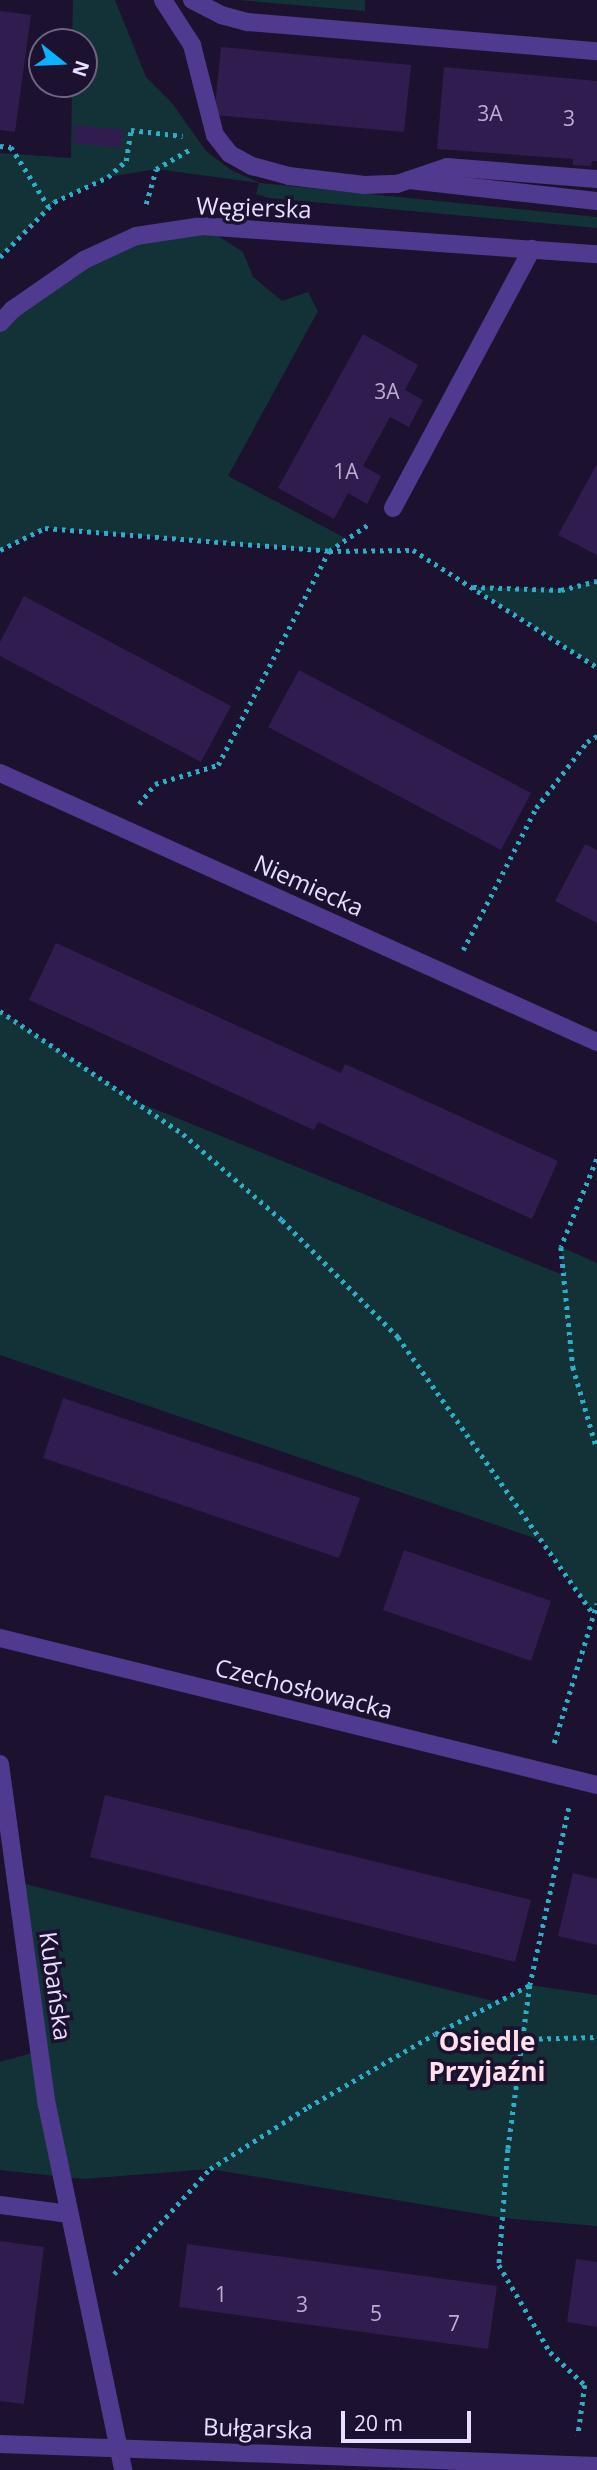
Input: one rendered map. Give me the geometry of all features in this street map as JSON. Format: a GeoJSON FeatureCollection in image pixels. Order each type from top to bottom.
{"type":"FeatureCollection","features":[{"type":"Feature","properties":{"kind":"street"},"geometry":{"type":"LineString","coordinates":[[163,0],[192,45],[215,135],[236,159],[271,173],[364,185],[397,184],[440,168],[456,167],[597,180]]}},
{"type":"Feature","properties":{"kind":"street"},"geometry":{"type":"LineString","coordinates":[[192,0],[221,15],[248,22],[597,51]]}},
{"type":"Feature","properties":{"kind":"street"},"geometry":{"type":"LineString","coordinates":[[409,180],[597,201]]}},
{"type":"Feature","properties":{"kind":"street","name":"Węgierska"},"geometry":{"type":"LineString","coordinates":[[0,323],[12,310],[84,260],[136,236],[202,226],[597,254]]}},
{"type":"Feature","properties":{"kind":"street"},"geometry":{"type":"LineString","coordinates":[[393,508],[532,249]]}},
{"type":"Feature","properties":{"kind":"street","name":"Niemiecka"},"geometry":{"type":"LineString","coordinates":[[0,774],[597,1042]]}},
{"type":"Feature","properties":{"kind":"street","name":"Czechosłowacka"},"geometry":{"type":"LineString","coordinates":[[0,1638],[597,1785]]}},
{"type":"Feature","properties":{"kind":"street","name":"Kubańska"},"geometry":{"type":"LineString","coordinates":[[0,1764],[47,2105],[123,2470]]}},
{"type":"Feature","properties":{"kind":"street"},"geometry":{"type":"LineString","coordinates":[[0,2205],[69,2214]]}},
{"type":"Feature","properties":{"kind":"street","name":"Bułgarska"},"geometry":{"type":"LineString","coordinates":[[0,2444],[597,2466]]}},
{"type":"Feature","properties":{"kind":"path"},"geometry":{"type":"LineString","coordinates":[[0,257],[49,207],[108,177],[126,161],[131,131],[191,137],[197,145]]}},
{"type":"Feature","properties":{"kind":"path"},"geometry":{"type":"LineString","coordinates":[[136,236],[156,169],[215,135]]}},
{"type":"Feature","properties":{"kind":"path"},"geometry":{"type":"LineString","coordinates":[[0,146],[11,147],[49,207]]}},
{"type":"Feature","properties":{"kind":"path"},"geometry":{"type":"LineString","coordinates":[[120,827],[155,784],[218,765],[329,551],[393,508]]}},
{"type":"Feature","properties":{"kind":"path"},"geometry":{"type":"LineString","coordinates":[[0,550],[46,528],[329,551],[412,550],[597,667]]}},
{"type":"Feature","properties":{"kind":"path"},"geometry":{"type":"LineString","coordinates":[[472,587],[561,590],[597,581]]}},
{"type":"Feature","properties":{"kind":"path"},"geometry":{"type":"LineString","coordinates":[[450,975],[536,808],[587,742],[597,736]]}},
{"type":"Feature","properties":{"kind":"path"},"geometry":{"type":"LineString","coordinates":[[0,1011],[183,1133],[282,1220],[398,1337],[593,1613]]}},
{"type":"Feature","properties":{"kind":"path"},"geometry":{"type":"LineString","coordinates":[[597,1159],[561,1247],[573,1367],[597,1449]]}},
{"type":"Feature","properties":{"kind":"path"},"geometry":{"type":"LineString","coordinates":[[545,1772],[597,1604]]}},
{"type":"Feature","properties":{"kind":"path"},"geometry":{"type":"LineString","coordinates":[[574,2465],[585,2385],[550,2352],[499,2265],[508,2149],[530,1985],[575,1779]]}},
{"type":"Feature","properties":{"kind":"path"},"geometry":{"type":"LineString","coordinates":[[87,2304],[210,2169],[435,2034],[530,1985]]}},
{"type":"Feature","properties":{"kind":"path"},"geometry":{"type":"LineString","coordinates":[[435,2034],[523,2039],[597,2037]]}},
{"type":"Feature","properties":{"kind":"green space"},"geometry":{"type":"Polygon","coordinates":[[[73,0],[115,0],[146,77],[172,103],[206,151],[231,170],[260,183],[597,217],[597,228],[269,198],[256,194],[259,183],[156,169],[108,177],[54,202],[0,256],[0,153],[71,158],[72,98],[98,98],[98,28],[72,28],[73,0]]]}},
{"type":"Feature","properties":{"kind":"green space"},"geometry":{"type":"Polygon","coordinates":[[[238,0],[365,0],[365,11],[238,0]]]}},
{"type":"Feature","properties":{"kind":"green space"},"geometry":{"type":"Polygon","coordinates":[[[202,226],[243,252],[253,277],[282,301],[308,292],[318,311],[228,476],[347,539],[329,551],[46,528],[0,550],[0,323],[136,236],[202,226]]]}},
{"type":"Feature","properties":{"kind":"green space"},"geometry":{"type":"Polygon","coordinates":[[[597,581],[597,667],[472,587],[561,589],[597,581]]]}},
{"type":"Feature","properties":{"kind":"green space"},"geometry":{"type":"Polygon","coordinates":[[[0,1011],[135,1101],[563,1275],[561,1247],[597,1263],[597,1603],[593,1613],[543,1541],[0,1355],[0,1011]]]}},
{"type":"Feature","properties":{"kind":"green space"},"geometry":{"type":"Polygon","coordinates":[[[17,1882],[497,2002],[530,1985],[597,1995],[597,2226],[503,2218],[210,2169],[83,2179],[0,2170],[0,2062],[39,2051],[17,1882]]]}},
{"type":"Feature","properties":{"kind":"building"},"geometry":{"type":"Polygon","coordinates":[[[0,11],[31,15],[15,132],[0,130],[0,11]]]}},
{"type":"Feature","properties":{"kind":"building"},"geometry":{"type":"Polygon","coordinates":[[[221,47],[411,65],[404,132],[214,115],[221,47]]]}},
{"type":"Feature","properties":{"kind":"building"},"geometry":{"type":"Polygon","coordinates":[[[444,67],[597,81],[597,161],[592,161],[591,166],[573,165],[573,159],[437,149],[444,67]]]}},
{"type":"Feature","properties":{"kind":"building"},"geometry":{"type":"Polygon","coordinates":[[[75,125],[124,130],[121,148],[73,143],[75,125]]]}},
{"type":"Feature","properties":{"kind":"building"},"geometry":{"type":"Polygon","coordinates":[[[363,334],[418,365],[405,390],[423,400],[409,427],[390,417],[363,466],[381,476],[367,504],[348,493],[334,519],[278,488],[363,334]]]}},
{"type":"Feature","properties":{"kind":"building"},"geometry":{"type":"Polygon","coordinates":[[[597,464],[597,555],[558,535],[597,464]]]}},
{"type":"Feature","properties":{"kind":"building"},"geometry":{"type":"Polygon","coordinates":[[[24,596],[231,706],[201,762],[0,656],[0,642],[24,596]]]}},
{"type":"Feature","properties":{"kind":"building"},"geometry":{"type":"Polygon","coordinates":[[[299,670],[531,793],[501,850],[268,727],[299,670]]]}},
{"type":"Feature","properties":{"kind":"building"},"geometry":{"type":"Polygon","coordinates":[[[585,844],[597,850],[597,923],[555,901],[585,844]]]}},
{"type":"Feature","properties":{"kind":"building"},"geometry":{"type":"Polygon","coordinates":[[[56,943],[341,1073],[345,1064],[558,1161],[532,1219],[318,1122],[314,1130],[29,1000],[56,943]]]}},
{"type":"Feature","properties":{"kind":"building"},"geometry":{"type":"Polygon","coordinates":[[[63,1398],[360,1498],[339,1558],[43,1458],[63,1398]]]}},
{"type":"Feature","properties":{"kind":"building"},"geometry":{"type":"Polygon","coordinates":[[[404,1550],[551,1601],[531,1661],[383,1610],[404,1550]]]}},
{"type":"Feature","properties":{"kind":"building"},"geometry":{"type":"Polygon","coordinates":[[[105,1795],[531,1900],[515,1962],[90,1857],[105,1795]]]}},
{"type":"Feature","properties":{"kind":"building"},"geometry":{"type":"Polygon","coordinates":[[[573,1873],[597,1879],[597,1945],[558,1936],[573,1873]]]}},
{"type":"Feature","properties":{"kind":"building"},"geometry":{"type":"Polygon","coordinates":[[[0,2241],[44,2247],[24,2404],[0,2401],[0,2241]]]}},
{"type":"Feature","properties":{"kind":"building"},"geometry":{"type":"Polygon","coordinates":[[[187,2244],[497,2286],[488,2349],[179,2307],[187,2244]]]}},
{"type":"Feature","properties":{"kind":"building"},"geometry":{"type":"Polygon","coordinates":[[[576,2259],[597,2262],[597,2327],[567,2322],[576,2259]]]}},
{"type":"Feature","properties":{"kind":"district","name":"Osiedle Przyjaźni"},"geometry":{"type":"Point","coordinates":[487,2057]}}]}
